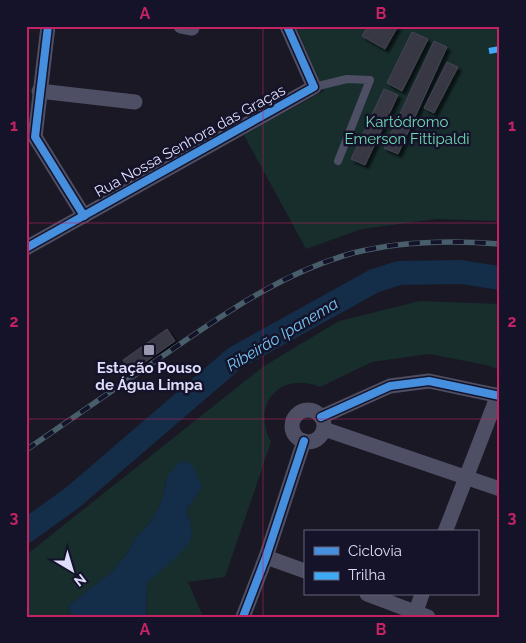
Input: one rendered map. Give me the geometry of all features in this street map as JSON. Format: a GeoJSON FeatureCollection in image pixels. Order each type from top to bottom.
{"type":"FeatureCollection","features":[{"type":"Feature","properties":{"kind":"street"},"geometry":{"type":"LineString","coordinates":[[48,26],[30,140],[84,216]]}},
{"type":"Feature","properties":{"kind":"street"},"geometry":{"type":"LineString","coordinates":[[287,26],[314,87]]}},
{"type":"Feature","properties":{"kind":"street","name":"Rua Nossa Senhora das Graças"},"geometry":{"type":"LineString","coordinates":[[26,248],[314,87]]}},
{"type":"Feature","properties":{"kind":"street"},"geometry":{"type":"LineString","coordinates":[[39,91],[135,102]]}},
{"type":"Feature","properties":{"kind":"street"},"geometry":{"type":"LineString","coordinates":[[322,423],[390,386],[409,383],[429,381],[499,396],[447,530]]}},
{"type":"Feature","properties":{"kind":"street"},"geometry":{"type":"LineString","coordinates":[[306,411],[317,413],[322,423],[319,438],[309,442],[304,442],[295,435],[292,425],[301,412],[306,411]]}},
{"type":"Feature","properties":{"kind":"street"},"geometry":{"type":"LineString","coordinates":[[322,423],[500,489]]}},
{"type":"Feature","properties":{"kind":"street"},"geometry":{"type":"LineString","coordinates":[[243,617],[266,557],[304,442]]}},
{"type":"Feature","properties":{"kind":"street"},"geometry":{"type":"LineString","coordinates":[[266,557],[304,571]]}},
{"type":"Feature","properties":{"kind":"street"},"geometry":{"type":"LineString","coordinates":[[372,596],[419,615],[422,596]]}},
{"type":"Feature","properties":{"kind":"lane"},"geometry":{"type":"LineString","coordinates":[[314,87],[347,79],[370,80],[338,161]]}},
{"type":"Feature","properties":{"kind":"green space","name":"Kartódromo Emerson Fittipaldi"},"geometry":{"type":"Polygon","coordinates":[[[296,26],[500,26],[500,221],[437,219],[362,229],[306,249],[244,135],[324,91],[296,26]]]}},
{"type":"Feature","properties":{"kind":"green space"},"geometry":{"type":"Polygon","coordinates":[[[420,301],[500,304],[500,370],[486,365],[429,354],[372,362],[320,387],[306,383],[293,384],[282,387],[273,394],[267,404],[265,415],[266,428],[271,442],[225,577],[188,582],[203,617],[146,617],[147,583],[160,570],[190,521],[186,511],[202,487],[168,475],[162,500],[152,520],[135,539],[128,552],[113,571],[68,606],[72,617],[26,617],[26,555],[264,366],[339,321],[420,301]]]}},
{"type":"Feature","properties":{"kind":"water"},"geometry":{"type":"Polygon","coordinates":[[[181,461],[192,464],[202,487],[186,511],[191,528],[191,538],[185,548],[147,583],[146,617],[72,617],[68,606],[113,571],[128,552],[135,539],[152,520],[162,500],[168,475],[181,461]]]}},
{"type":"Feature","properties":{"kind":"building"},"geometry":{"type":"Polygon","coordinates":[[[368,26],[398,26],[385,49],[362,36],[368,26]]]}},
{"type":"Feature","properties":{"kind":"building"},"geometry":{"type":"Polygon","coordinates":[[[412,32],[428,39],[402,91],[387,83],[412,32]]]}},
{"type":"Feature","properties":{"kind":"building"},"geometry":{"type":"Polygon","coordinates":[[[434,41],[447,47],[398,154],[384,148],[434,41]]]}},
{"type":"Feature","properties":{"kind":"building"},"geometry":{"type":"Polygon","coordinates":[[[447,62],[458,67],[434,113],[424,108],[447,62]]]}},
{"type":"Feature","properties":{"kind":"building"},"geometry":{"type":"Polygon","coordinates":[[[384,89],[398,95],[365,165],[351,159],[384,89]]]}},
{"type":"Feature","properties":{"kind":"building","name":"Estação Pouso de Água Limpa"},"geometry":{"type":"Polygon","coordinates":[[[167,329],[175,341],[131,372],[123,360],[167,329]]]}},
{"type":"Feature","properties":{"kind":"waterway","name":"Ribeirão Ipanema"},"geometry":{"type":"LineString","coordinates":[[26,531],[72,498],[235,358],[374,281],[399,273],[461,272],[500,278]]}},
{"type":"Feature","properties":{"kind":"railway"},"geometry":{"type":"LineString","coordinates":[[26,450],[211,323],[256,295],[303,271],[353,253],[389,246],[444,242],[500,244]]}},
{"type":"Feature","properties":{"kind":"marked path"},"geometry":{"type":"LineString","coordinates":[[489,51],[500,49]]}},
{"type":"Feature","properties":{"kind":"cycle path"},"geometry":{"type":"LineString","coordinates":[[48,26],[35,137],[84,216]]}},
{"type":"Feature","properties":{"kind":"cycle path"},"geometry":{"type":"LineString","coordinates":[[26,248],[314,87],[287,26]]}},
{"type":"Feature","properties":{"kind":"cycle path"},"geometry":{"type":"LineString","coordinates":[[321,417],[390,386],[429,381],[500,396]]}},
{"type":"Feature","properties":{"kind":"cycle path"},"geometry":{"type":"LineString","coordinates":[[243,617],[266,557],[304,441]]}},
{"type":"Feature","properties":{"kind":"place","name":"Estação Pouso de Água Limpa"},"geometry":{"type":"Point","coordinates":[149,350]}}]}
